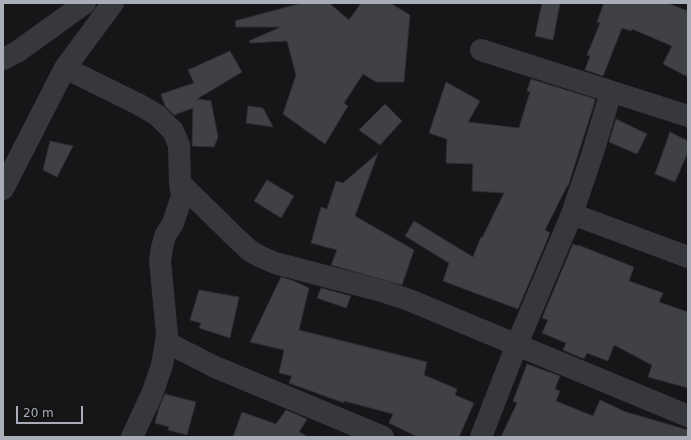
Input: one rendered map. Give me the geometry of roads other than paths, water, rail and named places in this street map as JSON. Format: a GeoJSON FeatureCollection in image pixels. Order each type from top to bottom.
{"type":"FeatureCollection","features":[{"type":"Feature","properties":{"kind":"street"},"geometry":{"type":"LineString","coordinates":[[3,59],[16,52],[85,3]]}},
{"type":"Feature","properties":{"kind":"street"},"geometry":{"type":"LineString","coordinates":[[3,188],[66,68],[113,3]]}},
{"type":"Feature","properties":{"kind":"street"},"geometry":{"type":"LineString","coordinates":[[481,50],[688,116]]}},
{"type":"Feature","properties":{"kind":"street"},"geometry":{"type":"LineString","coordinates":[[66,68],[157,115],[173,131],[179,145],[180,183],[182,196],[173,223],[165,236],[160,261],[167,334],[166,342],[162,365],[152,394],[132,437]]}},
{"type":"Feature","properties":{"kind":"street"},"geometry":{"type":"LineString","coordinates":[[481,437],[517,344],[572,214],[611,92]]}},
{"type":"Feature","properties":{"kind":"street"},"geometry":{"type":"LineString","coordinates":[[180,183],[249,250],[275,263],[382,291],[409,300],[688,416]]}},
{"type":"Feature","properties":{"kind":"street"},"geometry":{"type":"LineString","coordinates":[[572,214],[688,257]]}},
{"type":"Feature","properties":{"kind":"street"},"geometry":{"type":"LineString","coordinates":[[166,342],[215,367],[383,437]]}}]}
